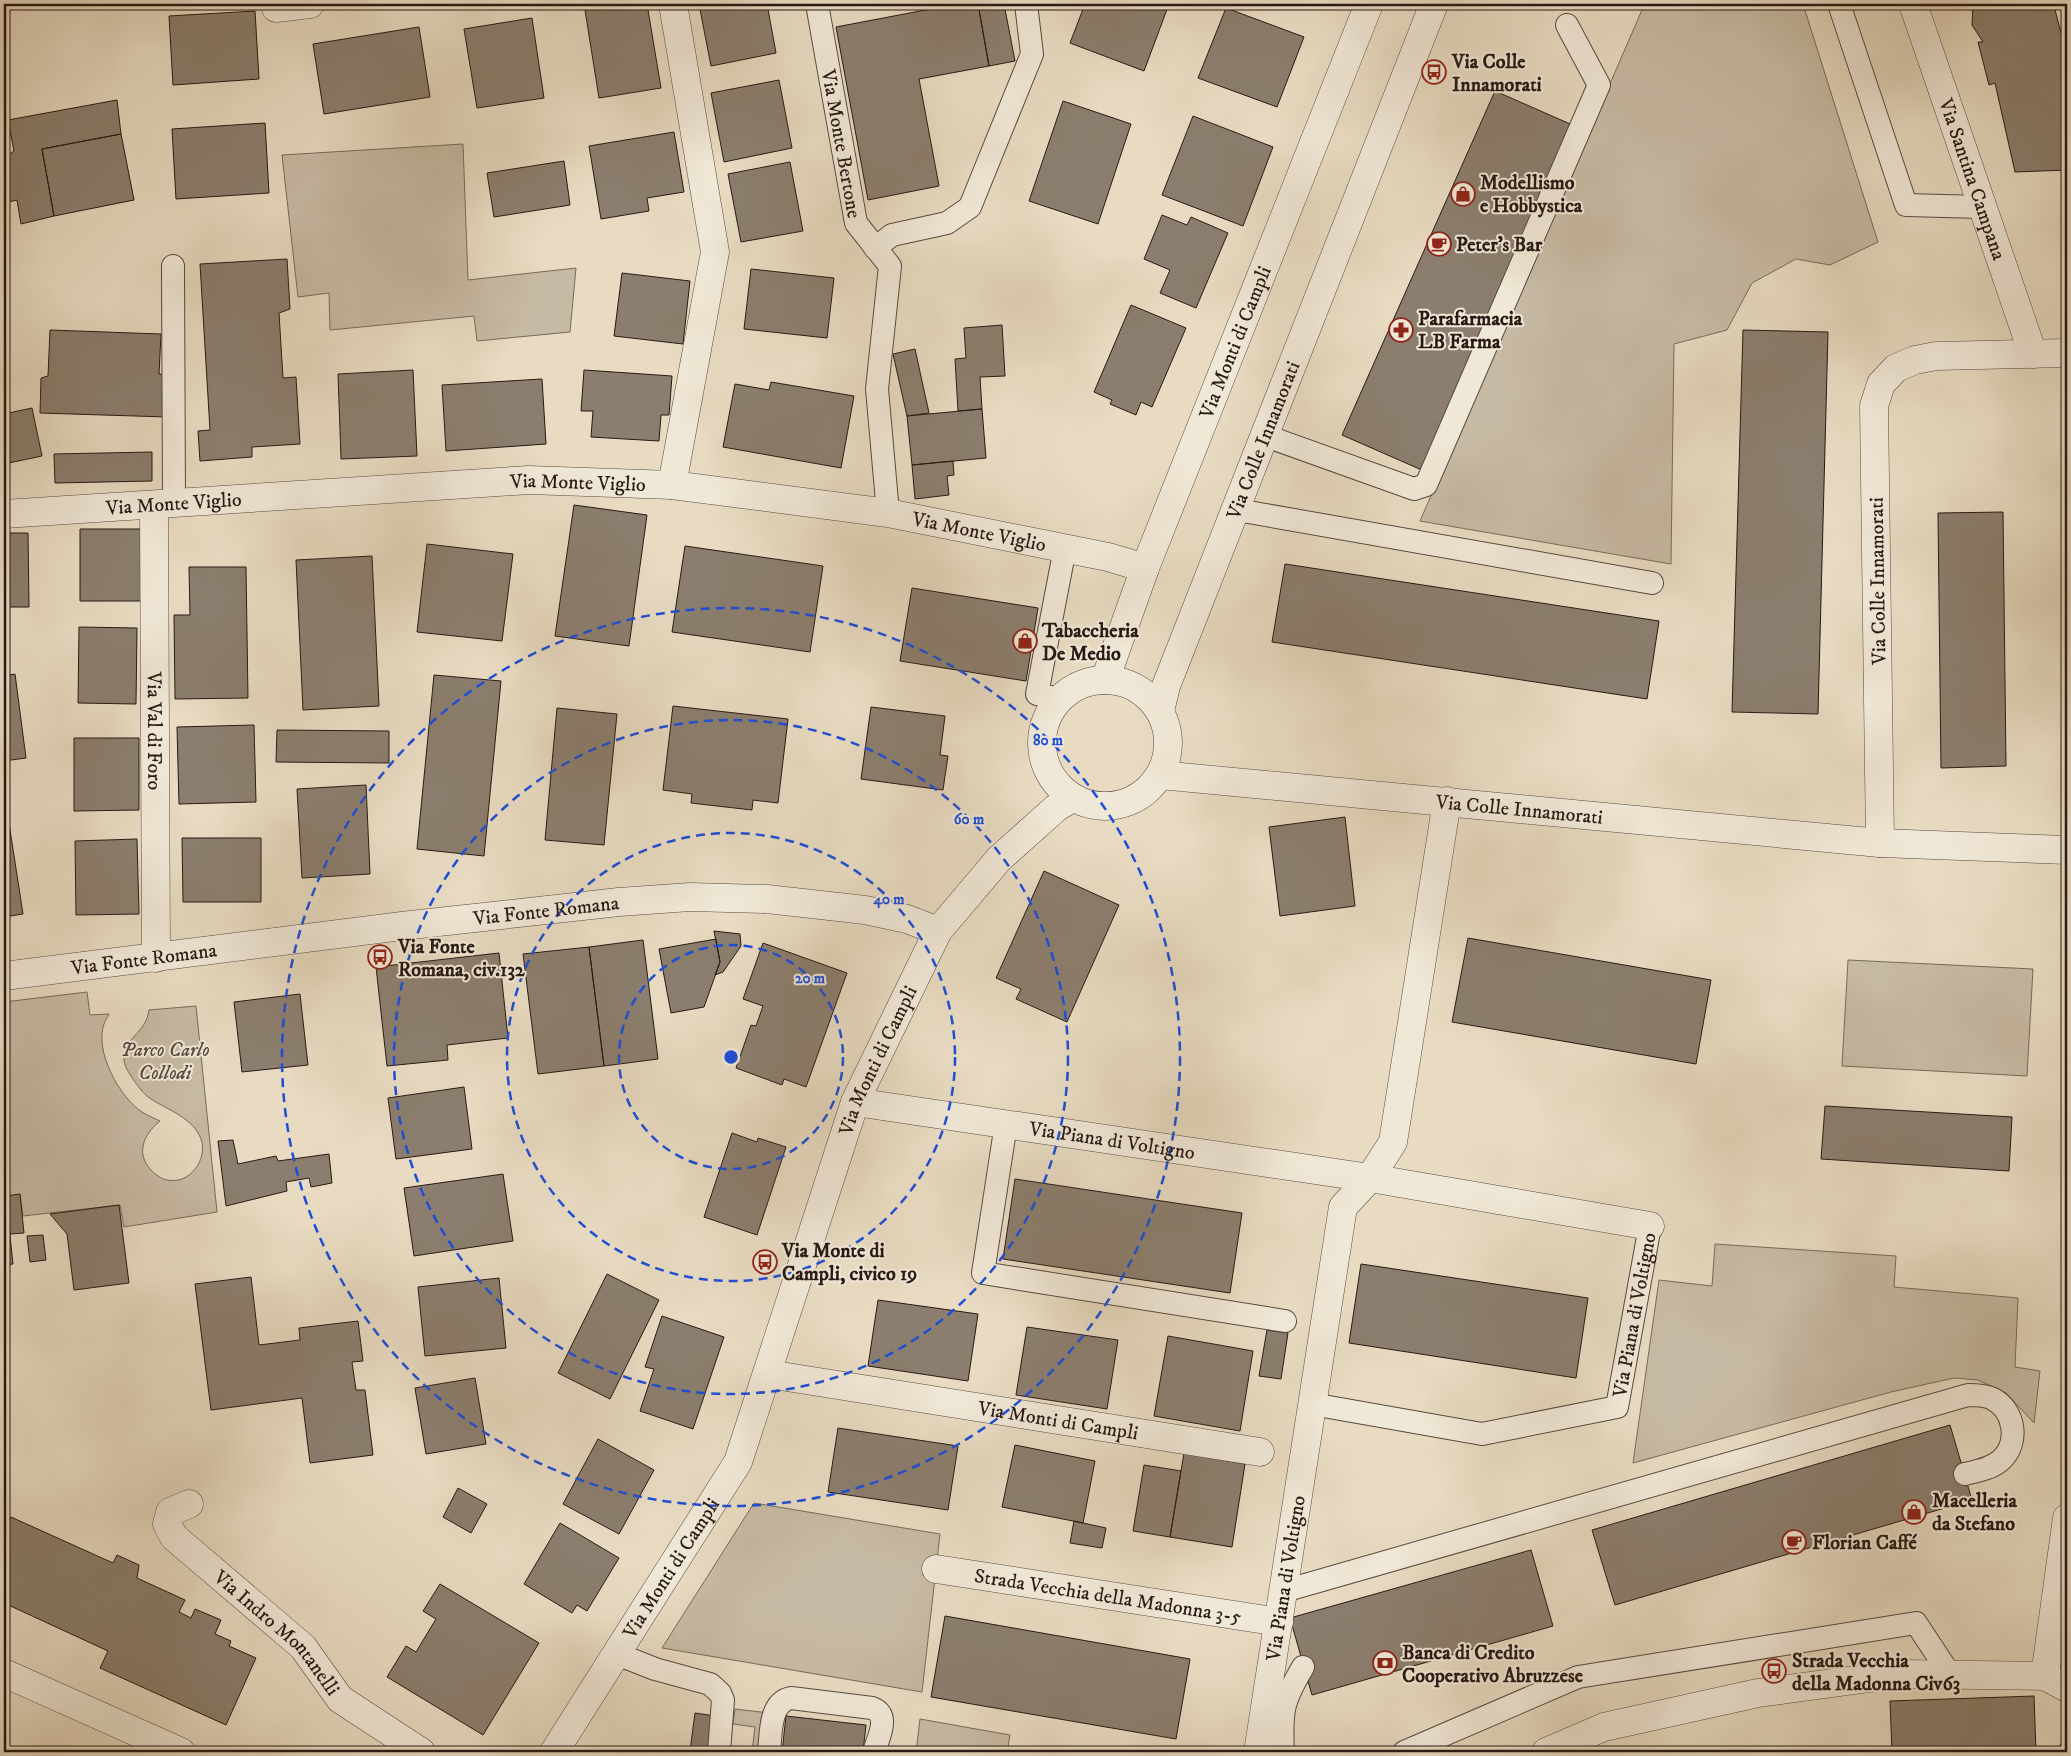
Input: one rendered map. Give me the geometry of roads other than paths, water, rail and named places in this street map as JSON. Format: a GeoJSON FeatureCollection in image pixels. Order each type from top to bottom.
{"type":"FeatureCollection","features":[{"type":"Feature","properties":{"kind":"street"},"geometry":{"type":"LineString","coordinates":[[276,6],[310,4]]}},
{"type":"Feature","properties":{"kind":"street"},"geometry":{"type":"LineString","coordinates":[[672,485],[715,252],[673,4]]}},
{"type":"Feature","properties":{"kind":"street","name":"Via Monti di Campli"},"geometry":{"type":"LineString","coordinates":[[1105,680],[1145,568],[1369,4]]}},
{"type":"Feature","properties":{"kind":"street","name":"Via Colle Innamorati"},"geometry":{"type":"LineString","coordinates":[[1160,711],[1166,686],[1237,510],[1434,4]]}},
{"type":"Feature","properties":{"kind":"street","name":"Via Santina Campana"},"geometry":{"type":"LineString","coordinates":[[1913,4],[2033,354]]}},
{"type":"Feature","properties":{"kind":"street"},"geometry":{"type":"LineString","coordinates":[[2033,354],[2067,353]]}},
{"type":"Feature","properties":{"kind":"street","name":"Via Colle Innamorati"},"geometry":{"type":"LineString","coordinates":[[1880,843],[1874,406],[1881,384],[1896,368],[1914,360],[1936,356],[2033,354]]}},
{"type":"Feature","properties":{"kind":"street","name":"Via Monte Viglio"},"geometry":{"type":"LineString","coordinates":[[4,514],[529,480],[672,485],[888,513],[1108,557],[1145,568]]}},
{"type":"Feature","properties":{"kind":"street","name":"Via Val di Foro"},"geometry":{"type":"LineString","coordinates":[[156,958],[164,504]]}},
{"type":"Feature","properties":{"kind":"street"},"geometry":{"type":"LineString","coordinates":[[1105,680],[1127,684],[1149,698],[1160,711],[1166,726],[1167,760],[1160,775],[1147,791],[1130,802],[1121,805],[1090,806],[1072,798],[1053,781],[1043,758],[1042,732],[1051,709],[1059,699],[1080,685],[1105,680]]}},
{"type":"Feature","properties":{"kind":"street","name":"Via Colle Innamorati"},"geometry":{"type":"LineString","coordinates":[[1160,775],[1880,843],[2067,850]]}},
{"type":"Feature","properties":{"kind":"street","name":"Via Monti di Campli"},"geometry":{"type":"LineString","coordinates":[[554,1752],[618,1654],[738,1462],[855,1102],[938,930],[999,859],[1056,808],[1072,798]]}},
{"type":"Feature","properties":{"kind":"street","name":"Via Piana di Voltigno"},"geometry":{"type":"LineString","coordinates":[[1258,1752],[1343,1207],[1370,1178],[1393,1142],[1447,801]]}},
{"type":"Feature","properties":{"kind":"street","name":"Via Fonte Romana"},"geometry":{"type":"LineString","coordinates":[[4,976],[540,911],[619,902],[690,897],[766,899],[865,910],[938,930]]}},
{"type":"Feature","properties":{"kind":"street","name":"Via Piana di Voltigno"},"geometry":{"type":"LineString","coordinates":[[855,1102],[1370,1178],[1650,1226]]}},
{"type":"Feature","properties":{"kind":"street","name":"Via Monti di Campli"},"geometry":{"type":"LineString","coordinates":[[768,1374],[1260,1452]]}},
{"type":"Feature","properties":{"kind":"street","name":"Via Indro Montanelli"},"geometry":{"type":"LineString","coordinates":[[189,1504],[170,1512],[167,1524],[174,1537],[303,1647],[340,1700],[421,1752]]}},
{"type":"Feature","properties":{"kind":"street"},"geometry":{"type":"LineString","coordinates":[[1546,1752],[1604,1726],[1758,1694],[1899,1674],[1949,1674],[2056,1682],[2067,1518]]}},
{"type":"Feature","properties":{"kind":"street","name":"Strada Vecchia della Madonna 3-5"},"geometry":{"type":"LineString","coordinates":[[936,1569],[1279,1622]]}},
{"type":"Feature","properties":{"kind":"street"},"geometry":{"type":"LineString","coordinates":[[4,1673],[181,1752]]}},
{"type":"Feature","properties":{"kind":"lane","name":"Via Monte Bertone"},"geometry":{"type":"LineString","coordinates":[[817,4],[856,223],[890,266],[877,389],[888,513]]}},
{"type":"Feature","properties":{"kind":"lane"},"geometry":{"type":"LineString","coordinates":[[875,248],[892,234],[947,223],[970,207],[1032,54],[1026,4]]}},
{"type":"Feature","properties":{"kind":"lane"},"geometry":{"type":"LineString","coordinates":[[1840,4],[1906,205],[1982,208]]}},
{"type":"Feature","properties":{"kind":"lane"},"geometry":{"type":"LineString","coordinates":[[1266,436],[1414,489],[1426,485],[1600,85],[1567,25]]}},
{"type":"Feature","properties":{"kind":"lane"},"geometry":{"type":"LineString","coordinates":[[164,504],[173,266]]}},
{"type":"Feature","properties":{"kind":"lane"},"geometry":{"type":"LineString","coordinates":[[1237,510],[1652,583]]}},
{"type":"Feature","properties":{"kind":"lane"},"geometry":{"type":"LineString","coordinates":[[1059,699],[1037,694],[1065,548]]}},
{"type":"Feature","properties":{"kind":"lane"},"geometry":{"type":"LineString","coordinates":[[1006,1124],[983,1274],[1285,1321]]}},
{"type":"Feature","properties":{"kind":"lane","name":"Via Piana di Voltigno"},"geometry":{"type":"LineString","coordinates":[[1312,1404],[1482,1434],[1617,1407],[1650,1226]]}},
{"type":"Feature","properties":{"kind":"lane"},"geometry":{"type":"LineString","coordinates":[[1284,1591],[1968,1395],[1990,1397],[2006,1410],[2010,1418],[2013,1428],[2010,1446],[2001,1460],[1992,1466],[1965,1474]]}},
{"type":"Feature","properties":{"kind":"lane"},"geometry":{"type":"LineString","coordinates":[[1404,1752],[1578,1677],[1916,1623],[1949,1674]]}},
{"type":"Feature","properties":{"kind":"lane"},"geometry":{"type":"LineString","coordinates":[[618,1654],[655,1669],[710,1684],[715,1688],[723,1700],[719,1752]]}},
{"type":"Feature","properties":{"kind":"lane"},"geometry":{"type":"LineString","coordinates":[[1282,1752],[1282,1715],[1289,1691],[1304,1667]]}},
{"type":"Feature","properties":{"kind":"lane"},"geometry":{"type":"LineString","coordinates":[[769,1752],[775,1712],[781,1703],[787,1699],[796,1698],[872,1708],[880,1712],[888,1752]]}},
{"type":"Feature","properties":{"kind":"lane"},"geometry":{"type":"LineString","coordinates":[[874,1752],[883,1722]]}},
{"type":"Feature","properties":{"kind":"place","name":"Via Colle Innamorati"},"geometry":{"type":"Point","coordinates":[1434,72]}},
{"type":"Feature","properties":{"kind":"place","name":"Modellismo e Hobbystica"},"geometry":{"type":"Point","coordinates":[1463,194]}},
{"type":"Feature","properties":{"kind":"place","name":"Peter's Bar"},"geometry":{"type":"Point","coordinates":[1439,244]}},
{"type":"Feature","properties":{"kind":"place","name":"Parafarmacia LB Farma"},"geometry":{"type":"Point","coordinates":[1401,330]}},
{"type":"Feature","properties":{"kind":"place","name":"Tabaccheria De Medio"},"geometry":{"type":"Point","coordinates":[1025,641]}},
{"type":"Feature","properties":{"kind":"place","name":"Via Fonte Romana, civ.132"},"geometry":{"type":"Point","coordinates":[380,957]}},
{"type":"Feature","properties":{"kind":"place","name":"Via Monte di Campli, civico 19"},"geometry":{"type":"Point","coordinates":[765,1262]}},
{"type":"Feature","properties":{"kind":"place","name":"Macelleria da Stefano"},"geometry":{"type":"Point","coordinates":[1914,1512]}},
{"type":"Feature","properties":{"kind":"place","name":"Florian Caffé"},"geometry":{"type":"Point","coordinates":[1794,1542]}},
{"type":"Feature","properties":{"kind":"place","name":"Banca di Credito Cooperativo Abruzzese"},"geometry":{"type":"Point","coordinates":[1385,1663]}},
{"type":"Feature","properties":{"kind":"place","name":"Strada Vecchia della Madonna Civ63"},"geometry":{"type":"Point","coordinates":[1774,1671]}},
{"type":"Feature","properties":{"kind":"park label","name":"Parco Carlo Collodi"},"geometry":{"type":"Point","coordinates":[165,1060]}}]}
